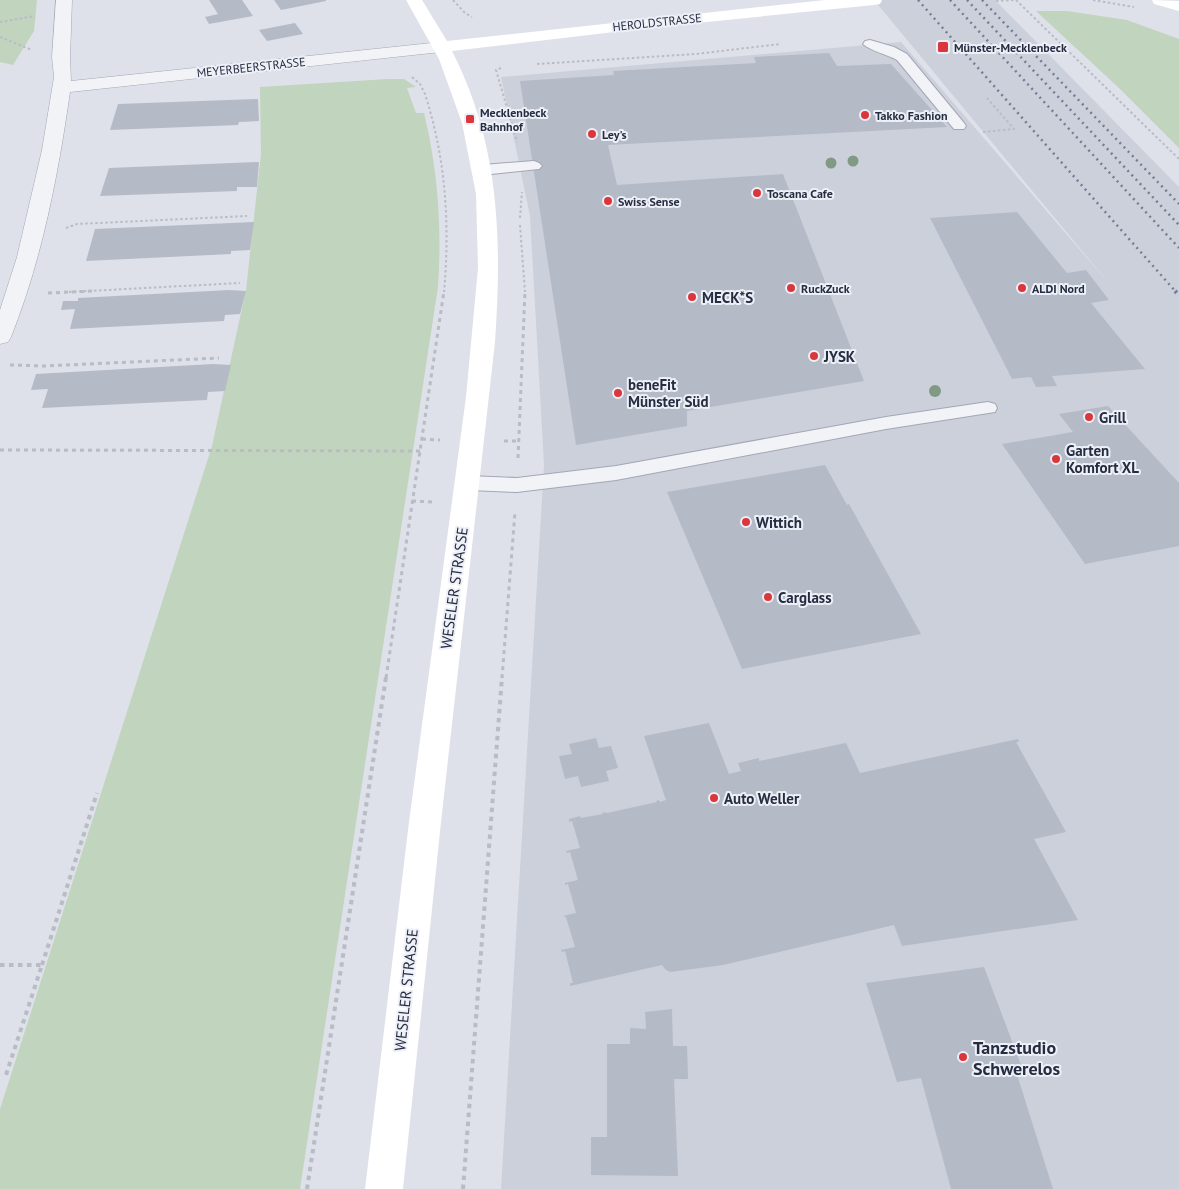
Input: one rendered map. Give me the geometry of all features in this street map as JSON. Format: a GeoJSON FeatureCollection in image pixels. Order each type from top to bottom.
{"type":"FeatureCollection","features":[{"type":"Feature","properties":{"kind":"main road","name":"WESELER STRASSE"},"geometry":{"type":"LineString","coordinates":[[384,1189],[433,743],[469,484],[490,267],[482,170],[470,119],[459,84],[414,0]]}},
{"type":"Feature","properties":{"kind":"main road","name":"HEROLDSTRASSE"},"geometry":{"type":"LineString","coordinates":[[440,47],[874,0]]}},
{"type":"Feature","properties":{"kind":"main road"},"geometry":{"type":"LineString","coordinates":[[1160,0],[1179,6]]}},
{"type":"Feature","properties":{"kind":"street"},"geometry":{"type":"LineString","coordinates":[[1,331],[17,295],[35,231],[52,150],[61,88],[64,0]]}},
{"type":"Feature","properties":{"kind":"street","name":"MEYERBEERSTRASSE"},"geometry":{"type":"LineString","coordinates":[[61,88],[440,47]]}},
{"type":"Feature","properties":{"kind":"lane"},"geometry":{"type":"LineString","coordinates":[[870,44],[889,50],[902,57],[959,126]]}},
{"type":"Feature","properties":{"kind":"lane"},"geometry":{"type":"LineString","coordinates":[[482,170],[534,166]]}},
{"type":"Feature","properties":{"kind":"lane"},"geometry":{"type":"LineString","coordinates":[[469,484],[524,484],[616,473],[886,424],[988,408]]}},
{"type":"Feature","properties":{"kind":"path"},"geometry":{"type":"LineString","coordinates":[[996,1],[1016,0],[1179,159]]}},
{"type":"Feature","properties":{"kind":"path"},"geometry":{"type":"LineString","coordinates":[[0,22],[41,15]]}},
{"type":"Feature","properties":{"kind":"path"},"geometry":{"type":"LineString","coordinates":[[536,64],[696,54],[780,44]]}},
{"type":"Feature","properties":{"kind":"path"},"geometry":{"type":"LineString","coordinates":[[307,1189],[442,313],[447,244],[446,197],[443,169],[428,102],[417,79]]}},
{"type":"Feature","properties":{"kind":"path"},"geometry":{"type":"LineString","coordinates":[[982,132],[1014,129],[987,98]]}},
{"type":"Feature","properties":{"kind":"path"},"geometry":{"type":"LineString","coordinates":[[35,231],[64,228],[77,224],[247,216]]}},
{"type":"Feature","properties":{"kind":"path"},"geometry":{"type":"LineString","coordinates":[[17,295],[240,282]]}},
{"type":"Feature","properties":{"kind":"path"},"geometry":{"type":"LineString","coordinates":[[9,365],[44,366],[219,358]]}},
{"type":"Feature","properties":{"kind":"path"},"geometry":{"type":"LineString","coordinates":[[0,450],[420,451]]}},
{"type":"Feature","properties":{"kind":"path"},"geometry":{"type":"LineString","coordinates":[[462,1189],[509,576]]}},
{"type":"Feature","properties":{"kind":"path"},"geometry":{"type":"LineString","coordinates":[[5,1078],[97,793]]}},
{"type":"Feature","properties":{"kind":"path"},"geometry":{"type":"LineString","coordinates":[[0,965],[42,965]]}},
{"type":"Feature","properties":{"kind":"shaded area"},"geometry":{"type":"Polygon","coordinates":[[[874,0],[995,0],[1179,187],[1179,1189],[501,1189],[544,465],[530,216],[501,77],[901,42],[1112,287],[874,0]]]}},
{"type":"Feature","properties":{"kind":"green space"},"geometry":{"type":"Polygon","coordinates":[[[0,0],[37,0],[34,31],[13,65],[0,62],[0,0]]]}},
{"type":"Feature","properties":{"kind":"green space"},"geometry":{"type":"Polygon","coordinates":[[[1036,11],[1067,11],[1127,20],[1179,39],[1179,148],[1119,88],[1036,11]]]}},
{"type":"Feature","properties":{"kind":"green space"},"geometry":{"type":"Polygon","coordinates":[[[404,79],[416,87],[407,88],[416,113],[424,113],[433,156],[438,200],[438,287],[300,1189],[0,1189],[0,1109],[212,446],[246,290],[261,154],[260,87],[404,79]]]}},
{"type":"Feature","properties":{"kind":"building"},"geometry":{"type":"Polygon","coordinates":[[[209,0],[242,0],[253,16],[209,24],[205,17],[218,14],[209,0]]]}},
{"type":"Feature","properties":{"kind":"building"},"geometry":{"type":"Polygon","coordinates":[[[274,0],[326,0],[326,1],[281,10],[274,0]]]}},
{"type":"Feature","properties":{"kind":"building"},"geometry":{"type":"Polygon","coordinates":[[[295,23],[303,34],[267,41],[259,30],[295,23]]]}},
{"type":"Feature","properties":{"kind":"building","name":"MECK*S"},"geometry":{"type":"Polygon","coordinates":[[[829,53],[837,66],[891,64],[947,127],[608,145],[617,185],[783,174],[864,381],[687,411],[687,426],[576,445],[520,81],[614,75],[613,71],[756,63],[754,57],[829,53]]]}},
{"type":"Feature","properties":{"kind":"building"},"geometry":{"type":"Polygon","coordinates":[[[258,99],[259,121],[239,122],[238,125],[110,130],[118,104],[258,99]]]}},
{"type":"Feature","properties":{"kind":"building"},"geometry":{"type":"Polygon","coordinates":[[[259,162],[257,187],[237,187],[237,191],[100,196],[109,168],[259,162]]]}},
{"type":"Feature","properties":{"kind":"building","name":"ALDI Nord"},"geometry":{"type":"Polygon","coordinates":[[[1017,212],[1067,273],[1086,270],[1109,300],[1091,303],[1145,369],[1052,376],[1057,386],[1036,387],[1031,377],[1012,379],[930,218],[1017,212]]]}},
{"type":"Feature","properties":{"kind":"building"},"geometry":{"type":"Polygon","coordinates":[[[254,222],[250,250],[231,251],[231,254],[86,261],[95,229],[254,222]]]}},
{"type":"Feature","properties":{"kind":"building"},"geometry":{"type":"Polygon","coordinates":[[[229,290],[246,291],[240,314],[225,315],[224,321],[70,329],[75,309],[61,310],[63,301],[78,301],[78,298],[229,290]]]}},
{"type":"Feature","properties":{"kind":"building"},"geometry":{"type":"Polygon","coordinates":[[[213,364],[231,365],[225,391],[208,392],[207,400],[42,408],[48,389],[31,390],[36,374],[213,364]]]}},
{"type":"Feature","properties":{"kind":"building"},"geometry":{"type":"Polygon","coordinates":[[[1108,406],[1179,483],[1179,546],[1085,564],[1002,444],[1073,432],[1059,414],[1108,406]]]}},
{"type":"Feature","properties":{"kind":"building"},"geometry":{"type":"Polygon","coordinates":[[[825,465],[847,505],[849,504],[921,634],[742,669],[667,492],[825,465]]]}},
{"type":"Feature","properties":{"kind":"building"},"geometry":{"type":"Polygon","coordinates":[[[709,723],[729,774],[741,771],[738,763],[759,758],[759,761],[846,743],[860,773],[1018,739],[1019,742],[1016,742],[1066,832],[1034,839],[1078,920],[902,946],[894,925],[723,965],[670,972],[662,965],[570,986],[570,983],[573,983],[565,951],[562,952],[561,950],[575,947],[566,917],[563,916],[576,913],[568,884],[565,885],[565,883],[578,880],[570,852],[567,853],[566,851],[580,848],[572,821],[569,822],[569,819],[603,814],[602,812],[607,813],[659,800],[660,802],[666,800],[644,736],[709,723]]]}},
{"type":"Feature","properties":{"kind":"building"},"geometry":{"type":"Polygon","coordinates":[[[596,738],[599,748],[611,746],[618,768],[606,771],[609,781],[581,787],[578,776],[565,779],[559,756],[572,754],[569,744],[596,738]]]}},
{"type":"Feature","properties":{"kind":"building"},"geometry":{"type":"Polygon","coordinates":[[[984,967],[1021,1065],[1014,1065],[1053,1189],[951,1189],[921,1078],[897,1082],[866,983],[984,967]]]}},
{"type":"Feature","properties":{"kind":"building"},"geometry":{"type":"Polygon","coordinates":[[[672,1009],[673,1046],[687,1046],[688,1079],[674,1079],[678,1176],[591,1175],[591,1137],[607,1137],[607,1044],[630,1044],[630,1028],[646,1029],[645,1012],[672,1009]]]}},
{"type":"Feature","properties":{"kind":"railway"},"geometry":{"type":"LineString","coordinates":[[918,0],[1176,292]]}},
{"type":"Feature","properties":{"kind":"railway"},"geometry":{"type":"LineString","coordinates":[[950,0],[1179,248]]}},
{"type":"Feature","properties":{"kind":"railway"},"geometry":{"type":"LineString","coordinates":[[967,0],[1179,225]]}},
{"type":"Feature","properties":{"kind":"railway"},"geometry":{"type":"LineString","coordinates":[[982,0],[1179,204]]}},
{"type":"Feature","properties":{"kind":"railway"},"geometry":{"type":"LineString","coordinates":[[1176,292],[1179,295]]}},
{"type":"Feature","properties":{"kind":"place","name":"Münster-Mecklenbeck"},"geometry":{"type":"Point","coordinates":[943,47]}},
{"type":"Feature","properties":{"kind":"place","name":"Takko Fashion"},"geometry":{"type":"Point","coordinates":[865,115]}},
{"type":"Feature","properties":{"kind":"place","name":"Mecklenbeck Bahnhof"},"geometry":{"type":"Point","coordinates":[470,119]}},
{"type":"Feature","properties":{"kind":"place","name":"Ley's"},"geometry":{"type":"Point","coordinates":[592,134]}},
{"type":"Feature","properties":{"kind":"place","name":"Toscana Cafe"},"geometry":{"type":"Point","coordinates":[757,193]}},
{"type":"Feature","properties":{"kind":"place","name":"Swiss Sense"},"geometry":{"type":"Point","coordinates":[608,201]}},
{"type":"Feature","properties":{"kind":"place","name":"RuckZuck"},"geometry":{"type":"Point","coordinates":[791,288]}},
{"type":"Feature","properties":{"kind":"place","name":"ALDI Nord"},"geometry":{"type":"Point","coordinates":[1022,288]}},
{"type":"Feature","properties":{"kind":"place","name":"MECK*S"},"geometry":{"type":"Point","coordinates":[692,297]}},
{"type":"Feature","properties":{"kind":"place","name":"JYSK"},"geometry":{"type":"Point","coordinates":[814,356]}},
{"type":"Feature","properties":{"kind":"place","name":"beneFit Münster Süd"},"geometry":{"type":"Point","coordinates":[618,393]}},
{"type":"Feature","properties":{"kind":"place","name":"Grill"},"geometry":{"type":"Point","coordinates":[1089,417]}},
{"type":"Feature","properties":{"kind":"place","name":"Garten Komfort XL"},"geometry":{"type":"Point","coordinates":[1056,459]}},
{"type":"Feature","properties":{"kind":"place","name":"Wittich"},"geometry":{"type":"Point","coordinates":[746,522]}},
{"type":"Feature","properties":{"kind":"place","name":"Carglass"},"geometry":{"type":"Point","coordinates":[768,597]}},
{"type":"Feature","properties":{"kind":"place","name":"Auto Weller"},"geometry":{"type":"Point","coordinates":[714,798]}},
{"type":"Feature","properties":{"kind":"place","name":"Tanzstudio Schwerelos"},"geometry":{"type":"Point","coordinates":[963,1057]}}]}
